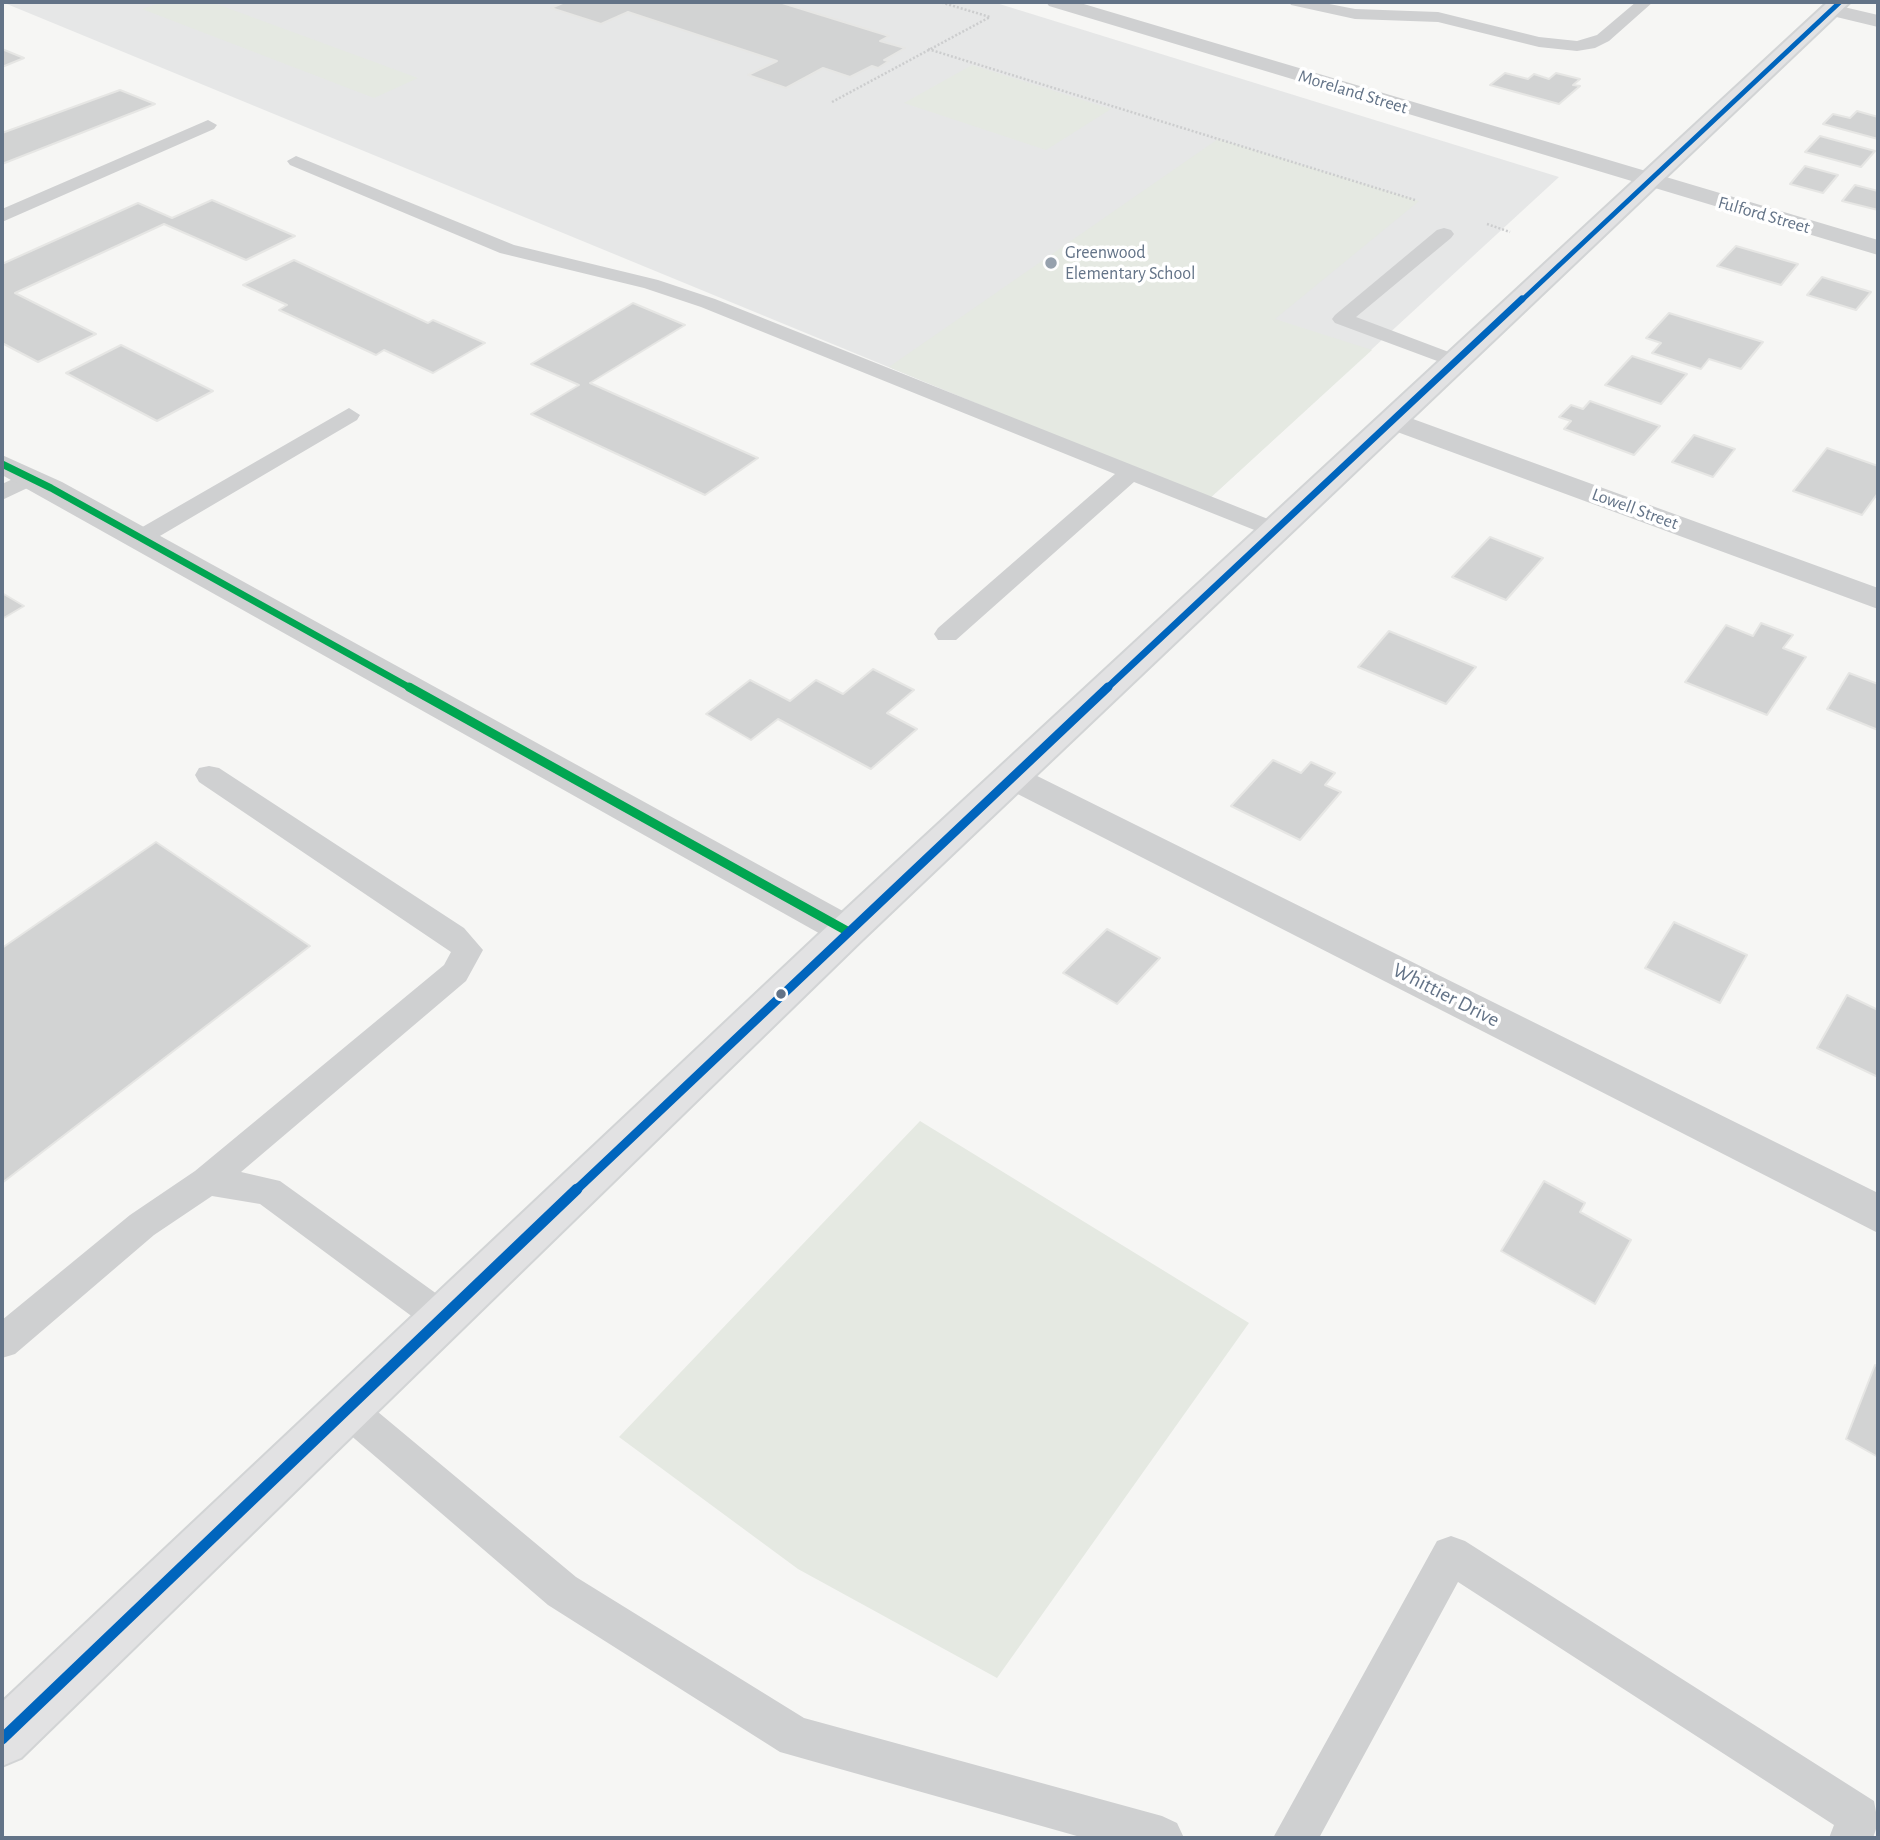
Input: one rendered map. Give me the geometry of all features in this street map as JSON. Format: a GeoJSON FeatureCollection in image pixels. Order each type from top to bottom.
{"type":"FeatureCollection","features":[{"type":"Feature","properties":{"kind":"street","name":"Moreland Street"},"geometry":{"type":"LineString","coordinates":[[1056,2],[1650,182]]}},
{"type":"Feature","properties":{"kind":"street"},"geometry":{"type":"LineString","coordinates":[[2,1739],[848,931],[1836,6],[1878,21]]}},
{"type":"Feature","properties":{"kind":"street","name":"Fulford Street"},"geometry":{"type":"LineString","coordinates":[[1650,182],[1878,248]]}},
{"type":"Feature","properties":{"kind":"street","name":"Lowell Street"},"geometry":{"type":"LineString","coordinates":[[1391,420],[1878,599]]}},
{"type":"Feature","properties":{"kind":"street"},"geometry":{"type":"LineString","coordinates":[[11,478],[140,538],[848,931]]}},
{"type":"Feature","properties":{"kind":"street","name":"Whittier Drive"},"geometry":{"type":"LineString","coordinates":[[1013,776],[1878,1214]]}},
{"type":"Feature","properties":{"kind":"lane"},"geometry":{"type":"LineString","coordinates":[[1297,2],[1355,14],[1438,16],[1539,42],[1577,46],[1595,43],[1645,2]]}},
{"type":"Feature","properties":{"kind":"lane"},"geometry":{"type":"LineString","coordinates":[[2,215],[208,125]]}},
{"type":"Feature","properties":{"kind":"lane"},"geometry":{"type":"LineString","coordinates":[[296,161],[507,249],[651,284],[708,303],[1275,530]]}},
{"type":"Feature","properties":{"kind":"lane"},"geometry":{"type":"LineString","coordinates":[[1444,234],[1342,319],[1455,362]]}},
{"type":"Feature","properties":{"kind":"lane"},"geometry":{"type":"LineString","coordinates":[[140,538],[349,415]]}},
{"type":"Feature","properties":{"kind":"lane"},"geometry":{"type":"LineString","coordinates":[[947,634],[1130,473]]}},
{"type":"Feature","properties":{"kind":"lane"},"geometry":{"type":"LineString","coordinates":[[2,1342],[142,1225],[207,1181],[455,974],[468,950],[453,936],[209,775]]}},
{"type":"Feature","properties":{"kind":"lane"},"geometry":{"type":"LineString","coordinates":[[207,1181],[268,1191],[442,1318]]}},
{"type":"Feature","properties":{"kind":"lane"},"geometry":{"type":"LineString","coordinates":[[346,1409],[562,1591],[794,1737],[1162,1838]]}},
{"type":"Feature","properties":{"kind":"lane"},"geometry":{"type":"LineString","coordinates":[[1294,1838],[1451,1555],[1859,1816],[1851,1838]]}},
{"type":"Feature","properties":{"kind":"path"},"geometry":{"type":"LineString","coordinates":[[832,102],[990,17],[940,2]]}},
{"type":"Feature","properties":{"kind":"path"},"geometry":{"type":"LineString","coordinates":[[928,49],[1419,201]]}},
{"type":"Feature","properties":{"kind":"path"},"geometry":{"type":"LineString","coordinates":[[1484,223],[1510,232]]}},
{"type":"Feature","properties":{"kind":"shaded area","name":"Greenwood Elementary School"},"geometry":{"type":"Polygon","coordinates":[[[2,2],[993,2],[1559,177],[1209,499],[2,2]]]}},
{"type":"Feature","properties":{"kind":"shaded area"},"geometry":{"type":"Polygon","coordinates":[[[162,2],[211,2],[418,78],[374,98],[142,9],[162,2]]]}},
{"type":"Feature","properties":{"kind":"shaded area"},"geometry":{"type":"Polygon","coordinates":[[[972,65],[1111,109],[1046,150],[904,103],[972,65]]]}},
{"type":"Feature","properties":{"kind":"shaded area"},"geometry":{"type":"Polygon","coordinates":[[[1218,139],[1419,201],[1275,319],[1372,350],[1209,499],[889,367],[1218,139]]]}},
{"type":"Feature","properties":{"kind":"shaded area"},"geometry":{"type":"Polygon","coordinates":[[[920,1121],[1249,1323],[997,1678],[798,1569],[619,1437],[920,1121]]]}},
{"type":"Feature","properties":{"kind":"building"},"geometry":{"type":"Polygon","coordinates":[[[565,2],[779,2],[889,36],[880,41],[905,48],[884,60],[889,61],[878,68],[872,66],[850,77],[823,68],[786,88],[748,75],[777,61],[628,12],[601,24],[551,8],[565,2]]]}},
{"type":"Feature","properties":{"kind":"building"},"geometry":{"type":"Polygon","coordinates":[[[2,49],[24,58],[2,67],[2,49]]]}},
{"type":"Feature","properties":{"kind":"building"},"geometry":{"type":"Polygon","coordinates":[[[1505,73],[1528,79],[1534,74],[1549,79],[1556,73],[1580,79],[1573,85],[1580,86],[1559,104],[1490,85],[1505,73]]]}},
{"type":"Feature","properties":{"kind":"building"},"geometry":{"type":"Polygon","coordinates":[[[120,90],[155,104],[2,164],[2,133],[120,90]]]}},
{"type":"Feature","properties":{"kind":"building"},"geometry":{"type":"Polygon","coordinates":[[[1857,111],[1878,117],[1878,139],[1823,124],[1833,114],[1850,118],[1857,111]]]}},
{"type":"Feature","properties":{"kind":"building"},"geometry":{"type":"Polygon","coordinates":[[[1820,136],[1875,151],[1861,167],[1805,152],[1820,136]]]}},
{"type":"Feature","properties":{"kind":"building"},"geometry":{"type":"Polygon","coordinates":[[[1805,166],[1838,175],[1823,193],[1790,184],[1805,166]]]}},
{"type":"Feature","properties":{"kind":"building"},"geometry":{"type":"Polygon","coordinates":[[[1855,185],[1878,191],[1878,210],[1842,201],[1855,185]]]}},
{"type":"Feature","properties":{"kind":"building"},"geometry":{"type":"Polygon","coordinates":[[[212,200],[295,236],[246,260],[164,224],[15,293],[96,334],[38,362],[2,343],[2,264],[138,203],[172,218],[212,200]]]}},
{"type":"Feature","properties":{"kind":"building"},"geometry":{"type":"Polygon","coordinates":[[[1736,246],[1798,264],[1781,285],[1717,266],[1736,246]]]}},
{"type":"Feature","properties":{"kind":"building"},"geometry":{"type":"Polygon","coordinates":[[[294,260],[428,323],[433,320],[485,343],[433,373],[384,350],[376,355],[279,310],[287,305],[243,285],[294,260]]]}},
{"type":"Feature","properties":{"kind":"building"},"geometry":{"type":"Polygon","coordinates":[[[1822,277],[1871,292],[1856,310],[1807,295],[1822,277]]]}},
{"type":"Feature","properties":{"kind":"building"},"geometry":{"type":"Polygon","coordinates":[[[633,303],[685,325],[590,383],[758,458],[705,495],[531,414],[579,385],[531,364],[633,303]]]}},
{"type":"Feature","properties":{"kind":"building"},"geometry":{"type":"Polygon","coordinates":[[[1669,313],[1763,342],[1741,369],[1709,359],[1701,369],[1652,353],[1661,343],[1646,338],[1669,313]]]}},
{"type":"Feature","properties":{"kind":"building"},"geometry":{"type":"Polygon","coordinates":[[[121,345],[213,391],[157,421],[66,373],[121,345]]]}},
{"type":"Feature","properties":{"kind":"building"},"geometry":{"type":"Polygon","coordinates":[[[1632,356],[1687,374],[1661,404],[1605,385],[1632,356]]]}},
{"type":"Feature","properties":{"kind":"building"},"geometry":{"type":"Polygon","coordinates":[[[1590,401],[1660,426],[1634,455],[1564,429],[1571,421],[1559,417],[1571,405],[1583,409],[1590,401]]]}},
{"type":"Feature","properties":{"kind":"building"},"geometry":{"type":"Polygon","coordinates":[[[1694,435],[1735,449],[1713,477],[1672,462],[1694,435]]]}},
{"type":"Feature","properties":{"kind":"building"},"geometry":{"type":"Polygon","coordinates":[[[1827,448],[1878,466],[1878,493],[1862,515],[1793,491],[1827,448]]]}},
{"type":"Feature","properties":{"kind":"building"},"geometry":{"type":"Polygon","coordinates":[[[1490,537],[1543,558],[1506,600],[1452,577],[1490,537]]]}},
{"type":"Feature","properties":{"kind":"building"},"geometry":{"type":"Polygon","coordinates":[[[2,593],[24,606],[2,619],[2,593]]]}},
{"type":"Feature","properties":{"kind":"building"},"geometry":{"type":"Polygon","coordinates":[[[1761,623],[1793,635],[1783,648],[1806,657],[1767,715],[1685,682],[1726,625],[1753,636],[1761,623]]]}},
{"type":"Feature","properties":{"kind":"building"},"geometry":{"type":"Polygon","coordinates":[[[1389,631],[1476,667],[1446,704],[1358,667],[1389,631]]]}},
{"type":"Feature","properties":{"kind":"building"},"geometry":{"type":"Polygon","coordinates":[[[873,669],[914,690],[887,713],[917,729],[871,769],[778,719],[751,740],[706,714],[750,680],[790,701],[816,680],[843,694],[873,669]]]}},
{"type":"Feature","properties":{"kind":"building"},"geometry":{"type":"Polygon","coordinates":[[[1849,673],[1878,684],[1878,730],[1827,709],[1849,673]]]}},
{"type":"Feature","properties":{"kind":"building"},"geometry":{"type":"Polygon","coordinates":[[[1273,760],[1301,773],[1311,762],[1335,773],[1325,785],[1341,792],[1300,840],[1231,806],[1273,760]]]}},
{"type":"Feature","properties":{"kind":"building"},"geometry":{"type":"Polygon","coordinates":[[[156,842],[310,946],[2,1183],[2,948],[156,842]]]}},
{"type":"Feature","properties":{"kind":"building"},"geometry":{"type":"Polygon","coordinates":[[[1674,922],[1747,955],[1720,1003],[1645,968],[1674,922]]]}},
{"type":"Feature","properties":{"kind":"building"},"geometry":{"type":"Polygon","coordinates":[[[1107,929],[1160,958],[1117,1004],[1063,973],[1107,929]]]}},
{"type":"Feature","properties":{"kind":"building"},"geometry":{"type":"Polygon","coordinates":[[[1847,995],[1878,1010],[1878,1077],[1817,1048],[1847,995]]]}},
{"type":"Feature","properties":{"kind":"building"},"geometry":{"type":"Polygon","coordinates":[[[1544,1181],[1585,1203],[1580,1212],[1631,1240],[1595,1304],[1501,1251],[1544,1181]]]}},
{"type":"Feature","properties":{"kind":"building"},"geometry":{"type":"Polygon","coordinates":[[[1875,1365],[1878,1367],[1878,1457],[1846,1439],[1875,1365]]]}},
{"type":"Feature","properties":{"kind":"transit line"},"geometry":{"type":"LineString","coordinates":[[2,1739],[847,931],[1840,2]]}},
{"type":"Feature","properties":{"kind":"transit line"},"geometry":{"type":"LineString","coordinates":[[2,464],[51,488],[847,931]]}},
{"type":"Feature","properties":{"kind":"place","name":"Greenwood Elementary School"},"geometry":{"type":"Point","coordinates":[1051,263]}}]}
